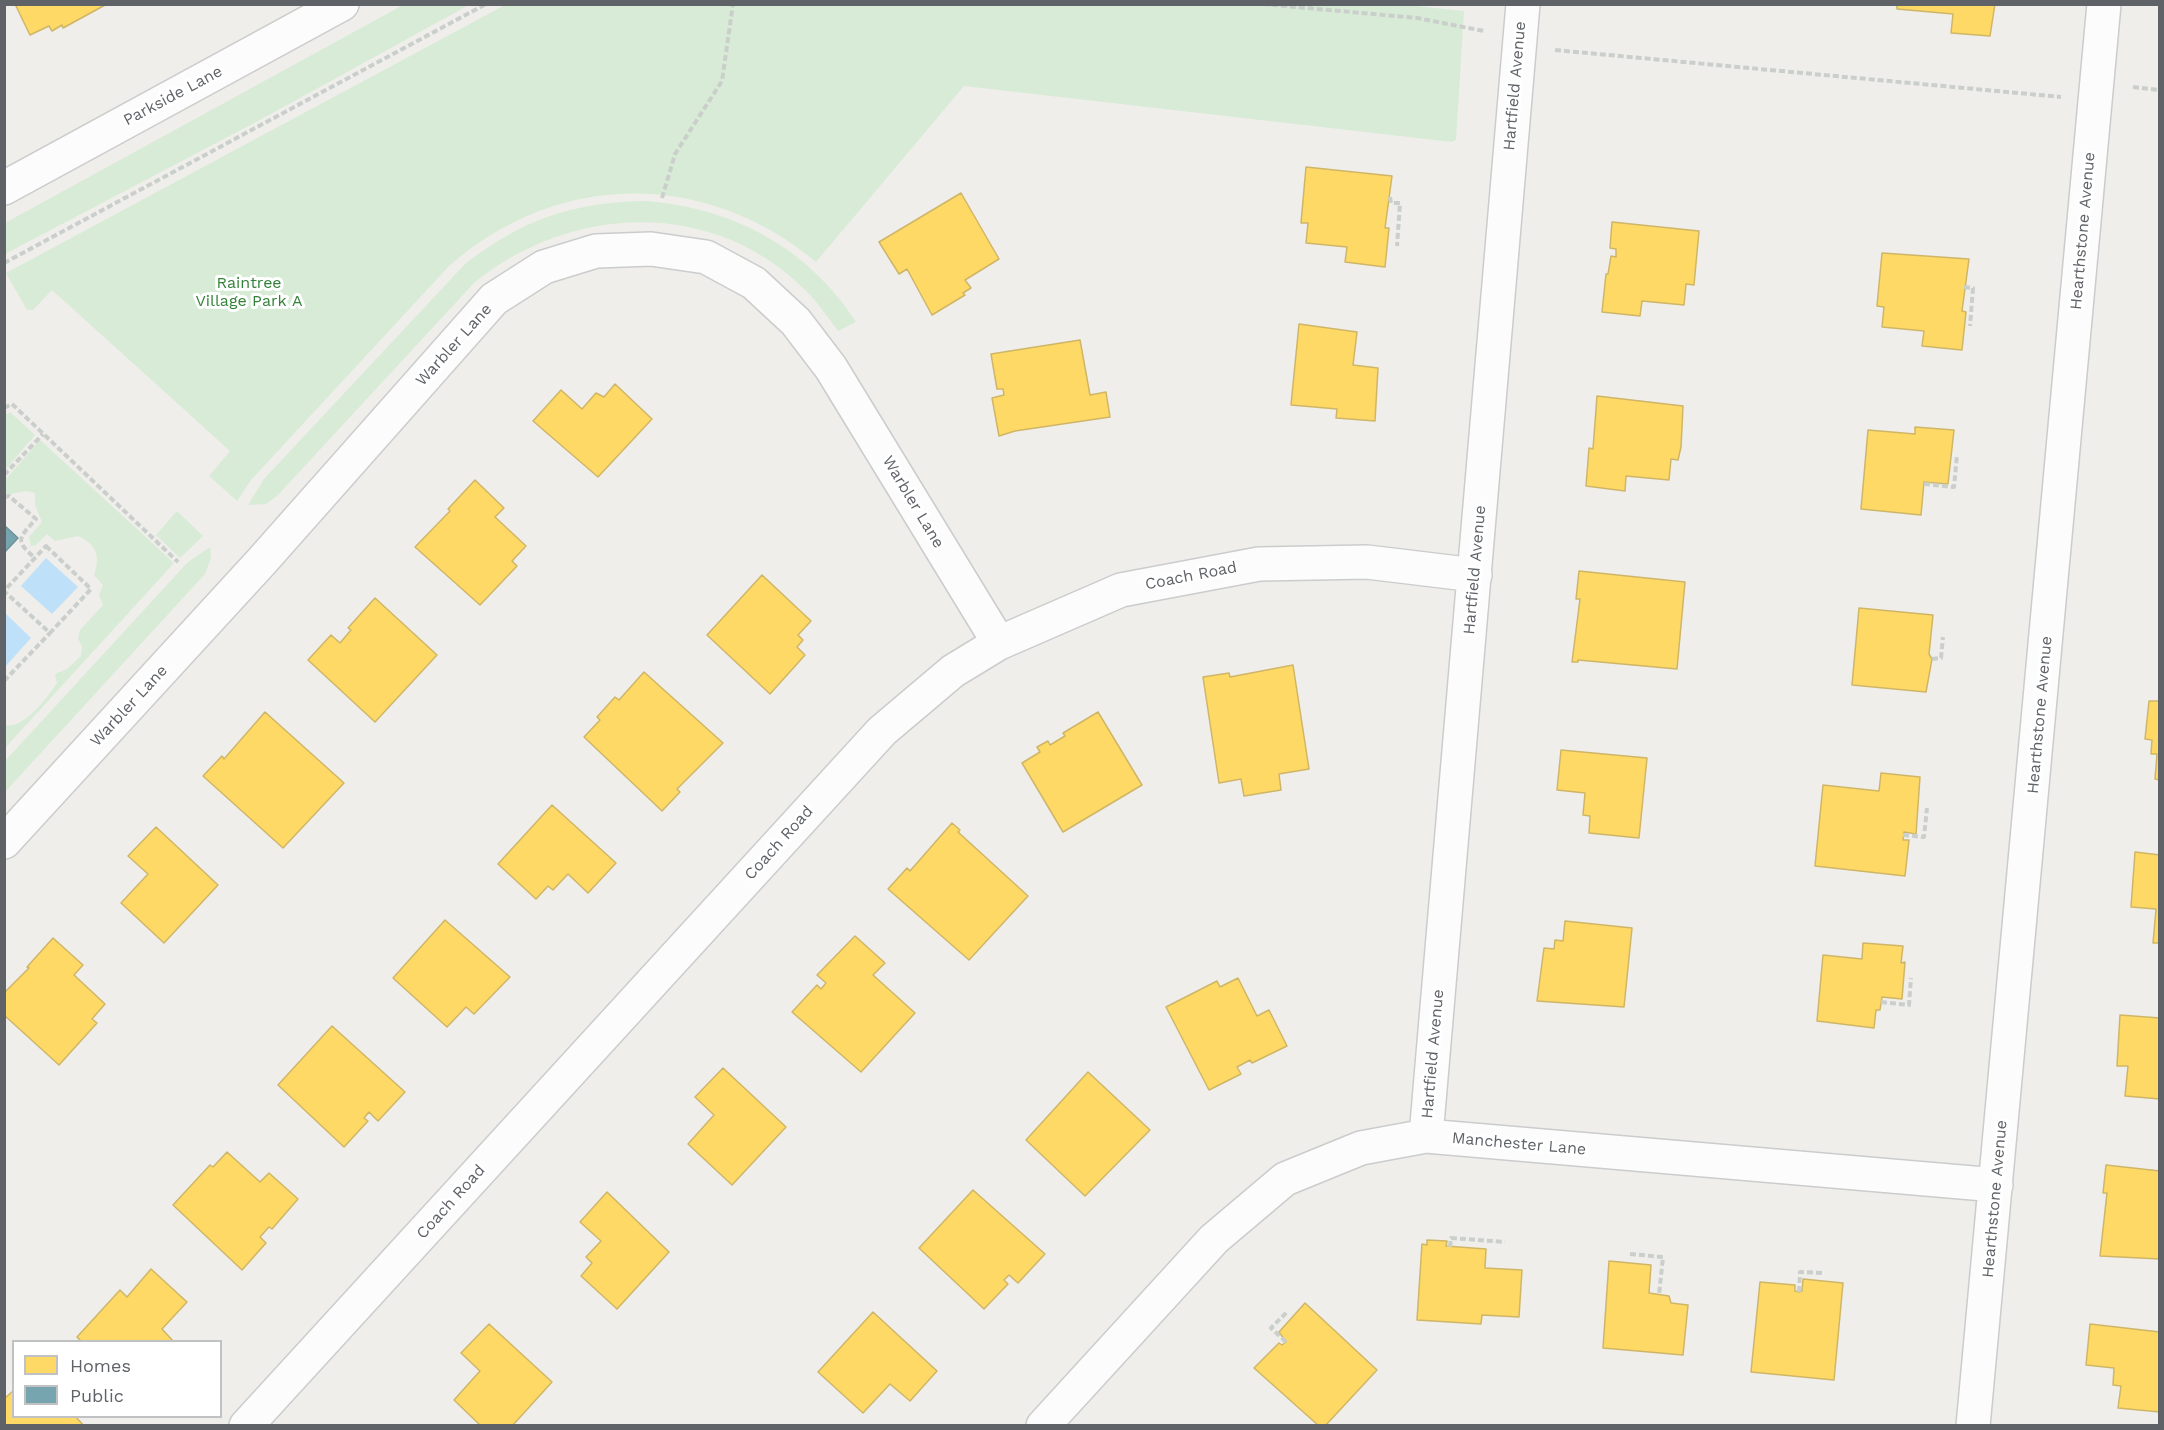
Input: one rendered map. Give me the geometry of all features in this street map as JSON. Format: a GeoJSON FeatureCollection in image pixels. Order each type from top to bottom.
{"type":"FeatureCollection","features":[{"type":"Feature","properties":{"kind":"street","name":"Parkside Lane"},"geometry":{"type":"LineString","coordinates":[[4,188],[342,4]]}},
{"type":"Feature","properties":{"kind":"street","name":"Hartfield Avenue"},"geometry":{"type":"LineString","coordinates":[[1426,1136],[1523,4]]}},
{"type":"Feature","properties":{"kind":"street","name":"Hearthstone Avenue"},"geometry":{"type":"LineString","coordinates":[[1973,1425],[2104,4]]}},
{"type":"Feature","properties":{"kind":"street","name":"Warbler Lane"},"geometry":{"type":"LineString","coordinates":[[4,842],[262,561],[494,299],[544,267],[596,251],[651,249],[706,257],[754,284],[796,322],[831,368],[999,643]]}},
{"type":"Feature","properties":{"kind":"street","name":"Coach Road"},"geometry":{"type":"LineString","coordinates":[[246,1425],[882,731],[953,670],[999,643],[1120,590],[1259,564],[1366,562],[1475,575]]}},
{"type":"Feature","properties":{"kind":"street","name":"Manchester Lane"},"geometry":{"type":"LineString","coordinates":[[1043,1425],[1214,1239],[1286,1179],[1361,1148],[1426,1136],[1996,1185]]}},
{"type":"Feature","properties":{"kind":"path"},"geometry":{"type":"LineString","coordinates":[[4,262],[486,4]]}},
{"type":"Feature","properties":{"kind":"path"},"geometry":{"type":"LineString","coordinates":[[662,198],[675,154],[722,81],[727,67],[733,4]]}},
{"type":"Feature","properties":{"kind":"path"},"geometry":{"type":"LineString","coordinates":[[1263,4],[1417,18],[1488,31]]}},
{"type":"Feature","properties":{"kind":"path"},"geometry":{"type":"LineString","coordinates":[[1546,49],[2066,97]]}},
{"type":"Feature","properties":{"kind":"path"},"geometry":{"type":"LineString","coordinates":[[2125,87],[2160,90]]}},
{"type":"Feature","properties":{"kind":"path"},"geometry":{"type":"LineString","coordinates":[[1390,197],[1391,202],[1400,203],[1397,246]]}},
{"type":"Feature","properties":{"kind":"path"},"geometry":{"type":"LineString","coordinates":[[1964,287],[1973,288],[1970,326]]}},
{"type":"Feature","properties":{"kind":"path"},"geometry":{"type":"LineString","coordinates":[[4,408],[12,404],[178,562]]}},
{"type":"Feature","properties":{"kind":"path"},"geometry":{"type":"LineString","coordinates":[[4,475],[43,434]]}},
{"type":"Feature","properties":{"kind":"path"},"geometry":{"type":"LineString","coordinates":[[1924,484],[1954,487],[1957,455]]}},
{"type":"Feature","properties":{"kind":"path"},"geometry":{"type":"LineString","coordinates":[[4,497],[9,496],[36,519],[21,535],[20,541],[21,546],[35,558]]}},
{"type":"Feature","properties":{"kind":"path"},"geometry":{"type":"LineString","coordinates":[[4,681],[50,633],[91,589],[46,546],[4,591],[50,633]]}},
{"type":"Feature","properties":{"kind":"path"},"geometry":{"type":"LineString","coordinates":[[1932,659],[1941,658],[1943,637]]}},
{"type":"Feature","properties":{"kind":"path"},"geometry":{"type":"LineString","coordinates":[[1903,835],[1924,837],[1927,808]]}},
{"type":"Feature","properties":{"kind":"path"},"geometry":{"type":"LineString","coordinates":[[1881,1002],[1909,1005],[1911,978]]}},
{"type":"Feature","properties":{"kind":"path"},"geometry":{"type":"LineString","coordinates":[[1450,1247],[1451,1238],[1505,1242]]}},
{"type":"Feature","properties":{"kind":"path"},"geometry":{"type":"LineString","coordinates":[[1630,1254],[1663,1257],[1659,1295]]}},
{"type":"Feature","properties":{"kind":"path"},"geometry":{"type":"LineString","coordinates":[[1799,1292],[1800,1272],[1823,1273]]}},
{"type":"Feature","properties":{"kind":"path"},"geometry":{"type":"LineString","coordinates":[[1286,1342],[1271,1328],[1287,1312]]}},
{"type":"Feature","properties":{"kind":"green space"},"geometry":{"type":"Polygon","coordinates":[[[403,5],[469,5],[258,121],[5,254],[5,223],[403,5]]]}},
{"type":"Feature","properties":{"kind":"green space","name":"Raintree Village Park A"},"geometry":{"type":"Polygon","coordinates":[[[505,5],[1406,5],[1464,11],[1456,140],[1452,142],[964,86],[816,262],[773,232],[728,210],[680,198],[632,194],[584,198],[537,212],[492,234],[449,266],[251,480],[237,501],[209,476],[230,451],[52,290],[33,310],[27,310],[6,273],[505,5]]]}},
{"type":"Feature","properties":{"kind":"green space"},"geometry":{"type":"Polygon","coordinates":[[[642,201],[706,211],[764,235],[815,272],[837,295],[856,322],[838,331],[810,295],[773,263],[733,241],[690,227],[645,222],[600,226],[555,237],[513,256],[474,283],[277,496],[266,504],[248,505],[264,479],[465,264],[507,236],[548,217],[592,206],[642,201]]]}},
{"type":"Feature","properties":{"kind":"green space"},"geometry":{"type":"Polygon","coordinates":[[[10,412],[35,435],[5,470],[5,415],[10,412]]]}},
{"type":"Feature","properties":{"kind":"green space"},"geometry":{"type":"Polygon","coordinates":[[[40,440],[174,563],[5,748],[5,725],[19,723],[27,718],[57,683],[55,674],[67,669],[81,656],[82,647],[78,638],[80,630],[103,605],[99,595],[103,585],[94,575],[97,557],[93,547],[78,536],[55,541],[47,534],[36,545],[31,546],[29,537],[42,522],[35,505],[35,493],[26,491],[5,495],[5,480],[40,440]]]}},
{"type":"Feature","properties":{"kind":"green space"},"geometry":{"type":"Polygon","coordinates":[[[177,511],[203,536],[180,558],[156,535],[177,511]]]}},
{"type":"Feature","properties":{"kind":"green space"},"geometry":{"type":"Polygon","coordinates":[[[210,547],[211,558],[205,574],[5,792],[5,761],[188,562],[210,547]]]}},
{"type":"Feature","properties":{"kind":"water"},"geometry":{"type":"Polygon","coordinates":[[[46,558],[78,587],[52,614],[21,586],[46,558]]]}},
{"type":"Feature","properties":{"kind":"water"},"geometry":{"type":"Polygon","coordinates":[[[5,613],[31,638],[4,667],[5,613]]]}},
{"type":"Feature","properties":{"kind":"building: Homes"},"geometry":{"type":"Polygon","coordinates":[[[15,4],[107,4],[63,28],[62,25],[52,31],[49,26],[30,35],[15,4]]]}},
{"type":"Feature","properties":{"kind":"building: Homes"},"geometry":{"type":"Polygon","coordinates":[[[1897,4],[1995,4],[1990,36],[1951,33],[1953,14],[1897,9],[1897,4]]]}},
{"type":"Feature","properties":{"kind":"building: Homes"},"geometry":{"type":"Polygon","coordinates":[[[1306,167],[1392,176],[1385,228],[1389,228],[1385,267],[1345,262],[1347,247],[1306,243],[1308,223],[1301,223],[1306,167]]]}},
{"type":"Feature","properties":{"kind":"building: Homes"},"geometry":{"type":"Polygon","coordinates":[[[961,193],[999,259],[965,280],[971,288],[963,293],[965,295],[932,315],[907,269],[899,274],[879,242],[961,193]]]}},
{"type":"Feature","properties":{"kind":"building: Homes"},"geometry":{"type":"Polygon","coordinates":[[[1612,222],[1699,231],[1694,285],[1686,284],[1684,305],[1642,301],[1640,316],[1602,312],[1606,274],[1608,274],[1611,256],[1616,257],[1616,249],[1610,248],[1612,222]]]}},
{"type":"Feature","properties":{"kind":"building: Homes"},"geometry":{"type":"Polygon","coordinates":[[[1882,253],[1969,259],[1962,311],[1966,312],[1962,350],[1922,346],[1924,331],[1882,327],[1884,307],[1877,306],[1882,253]]]}},
{"type":"Feature","properties":{"kind":"building: Homes"},"geometry":{"type":"Polygon","coordinates":[[[1299,324],[1357,332],[1353,365],[1378,368],[1375,421],[1336,418],[1337,409],[1291,405],[1299,324]]]}},
{"type":"Feature","properties":{"kind":"building: Homes"},"geometry":{"type":"Polygon","coordinates":[[[1080,340],[1090,395],[1106,392],[1110,417],[1015,431],[999,436],[992,398],[1004,395],[1003,389],[997,389],[991,354],[1080,340]]]}},
{"type":"Feature","properties":{"kind":"building: Homes"},"geometry":{"type":"Polygon","coordinates":[[[615,384],[652,419],[598,477],[533,421],[561,390],[582,409],[596,393],[604,397],[615,384]]]}},
{"type":"Feature","properties":{"kind":"building: Homes"},"geometry":{"type":"Polygon","coordinates":[[[1597,396],[1683,406],[1681,447],[1678,460],[1671,459],[1669,480],[1626,476],[1625,491],[1586,486],[1589,448],[1593,449],[1597,396]]]}},
{"type":"Feature","properties":{"kind":"building: Homes"},"geometry":{"type":"Polygon","coordinates":[[[1915,427],[1954,430],[1948,484],[1924,482],[1921,515],[1861,509],[1868,430],[1915,434],[1915,427]]]}},
{"type":"Feature","properties":{"kind":"building: Homes"},"geometry":{"type":"Polygon","coordinates":[[[475,480],[504,508],[495,517],[526,546],[512,561],[517,566],[480,605],[415,547],[450,511],[448,509],[475,480]]]}},
{"type":"Feature","properties":{"kind":"building: Homes"},"geometry":{"type":"Polygon","coordinates":[[[1579,571],[1685,582],[1677,669],[1578,660],[1578,662],[1572,662],[1580,599],[1576,599],[1579,571]]]}},
{"type":"Feature","properties":{"kind":"building: Homes"},"geometry":{"type":"Polygon","coordinates":[[[762,575],[811,621],[798,635],[803,640],[797,647],[805,655],[770,694],[707,635],[762,575]]]}},
{"type":"Feature","properties":{"kind":"building: Homes"},"geometry":{"type":"Polygon","coordinates":[[[375,598],[437,655],[375,722],[308,660],[331,635],[340,643],[351,630],[348,628],[375,598]]]}},
{"type":"Feature","properties":{"kind":"building: Homes"},"geometry":{"type":"Polygon","coordinates":[[[1859,608],[1933,615],[1929,654],[1932,659],[1926,692],[1852,685],[1859,608]]]}},
{"type":"Feature","properties":{"kind":"building: Homes"},"geometry":{"type":"Polygon","coordinates":[[[1293,665],[1309,769],[1279,774],[1281,790],[1244,796],[1241,779],[1219,783],[1203,677],[1229,673],[1230,677],[1293,665]]]}},
{"type":"Feature","properties":{"kind":"building: Homes"},"geometry":{"type":"Polygon","coordinates":[[[644,672],[723,743],[677,789],[680,792],[662,811],[584,737],[600,720],[597,717],[615,697],[619,700],[644,672]]]}},
{"type":"Feature","properties":{"kind":"building: Homes"},"geometry":{"type":"Polygon","coordinates":[[[2149,701],[2160,701],[2160,780],[2155,779],[2157,754],[2151,754],[2152,740],[2145,739],[2149,701]]]}},
{"type":"Feature","properties":{"kind":"building: Homes"},"geometry":{"type":"Polygon","coordinates":[[[265,712],[344,783],[283,848],[203,776],[222,756],[224,759],[265,712]]]}},
{"type":"Feature","properties":{"kind":"building: Homes"},"geometry":{"type":"Polygon","coordinates":[[[1098,712],[1142,785],[1063,832],[1022,763],[1040,752],[1037,747],[1048,741],[1050,745],[1065,736],[1063,733],[1098,712]]]}},
{"type":"Feature","properties":{"kind":"building: Homes"},"geometry":{"type":"Polygon","coordinates":[[[1561,750],[1647,758],[1639,838],[1589,833],[1590,816],[1583,815],[1585,793],[1557,790],[1561,750]]]}},
{"type":"Feature","properties":{"kind":"building: Homes"},"geometry":{"type":"Polygon","coordinates":[[[1881,773],[1920,777],[1916,834],[1904,832],[1903,840],[1909,840],[1905,876],[1815,866],[1823,785],[1879,791],[1881,773]]]}},
{"type":"Feature","properties":{"kind":"building: Homes"},"geometry":{"type":"Polygon","coordinates":[[[552,805],[616,863],[588,893],[568,874],[553,890],[548,886],[536,899],[498,864],[552,805]]]}},
{"type":"Feature","properties":{"kind":"building: Homes"},"geometry":{"type":"Polygon","coordinates":[[[952,823],[960,830],[958,832],[1028,896],[969,960],[888,889],[907,868],[910,871],[952,823]]]}},
{"type":"Feature","properties":{"kind":"building: Homes"},"geometry":{"type":"Polygon","coordinates":[[[156,827],[218,885],[164,943],[121,903],[148,874],[128,856],[156,827]]]}},
{"type":"Feature","properties":{"kind":"building: Homes"},"geometry":{"type":"Polygon","coordinates":[[[2135,852],[2160,855],[2160,943],[2153,943],[2156,909],[2131,907],[2135,852]]]}},
{"type":"Feature","properties":{"kind":"building: Homes"},"geometry":{"type":"Polygon","coordinates":[[[445,920],[510,977],[474,1014],[466,1007],[447,1027],[393,978],[445,920]]]}},
{"type":"Feature","properties":{"kind":"building: Homes"},"geometry":{"type":"Polygon","coordinates":[[[1565,921],[1632,928],[1624,1007],[1537,1001],[1544,948],[1554,949],[1555,940],[1563,941],[1565,921]]]}},
{"type":"Feature","properties":{"kind":"building: Homes"},"geometry":{"type":"Polygon","coordinates":[[[855,936],[885,963],[873,975],[915,1013],[861,1072],[792,1012],[817,985],[821,989],[826,983],[817,975],[855,936]]]}},
{"type":"Feature","properties":{"kind":"building: Homes"},"geometry":{"type":"Polygon","coordinates":[[[53,938],[83,965],[74,975],[105,1004],[92,1019],[97,1023],[59,1065],[4,1015],[4,993],[29,968],[27,967],[53,938]]]}},
{"type":"Feature","properties":{"kind":"building: Homes"},"geometry":{"type":"Polygon","coordinates":[[[1863,943],[1903,946],[1901,963],[1905,962],[1902,999],[1882,997],[1880,1010],[1876,1010],[1874,1028],[1817,1021],[1823,955],[1862,959],[1863,943]]]}},
{"type":"Feature","properties":{"kind":"building: Homes"},"geometry":{"type":"Polygon","coordinates":[[[1238,978],[1257,1016],[1269,1010],[1287,1046],[1252,1063],[1250,1060],[1237,1067],[1241,1074],[1209,1090],[1166,1007],[1217,981],[1220,987],[1238,978]]]}},
{"type":"Feature","properties":{"kind":"building: Homes"},"geometry":{"type":"Polygon","coordinates":[[[2120,1015],[2160,1018],[2160,1099],[2125,1096],[2128,1066],[2117,1066],[2120,1015]]]}},
{"type":"Feature","properties":{"kind":"building: Homes"},"geometry":{"type":"Polygon","coordinates":[[[332,1026],[405,1092],[378,1121],[369,1112],[364,1118],[368,1121],[344,1147],[278,1085],[332,1026]]]}},
{"type":"Feature","properties":{"kind":"building: Homes"},"geometry":{"type":"Polygon","coordinates":[[[723,1068],[786,1127],[732,1185],[688,1144],[714,1115],[695,1097],[723,1068]]]}},
{"type":"Feature","properties":{"kind":"building: Homes"},"geometry":{"type":"Polygon","coordinates":[[[1088,1072],[1150,1130],[1085,1196],[1026,1140],[1088,1072]]]}},
{"type":"Feature","properties":{"kind":"building: Homes"},"geometry":{"type":"Polygon","coordinates":[[[227,1152],[260,1182],[269,1173],[298,1199],[272,1229],[269,1227],[260,1237],[266,1243],[242,1270],[173,1205],[210,1165],[213,1167],[227,1152]]]}},
{"type":"Feature","properties":{"kind":"building: Homes"},"geometry":{"type":"Polygon","coordinates":[[[2106,1165],[2160,1171],[2160,1259],[2100,1256],[2107,1193],[2103,1193],[2106,1165]]]}},
{"type":"Feature","properties":{"kind":"building: Homes"},"geometry":{"type":"Polygon","coordinates":[[[973,1190],[1045,1254],[1018,1283],[1009,1275],[1004,1280],[1008,1284],[984,1309],[919,1248],[973,1190]]]}},
{"type":"Feature","properties":{"kind":"building: Homes"},"geometry":{"type":"Polygon","coordinates":[[[607,1192],[669,1252],[617,1309],[581,1276],[592,1263],[586,1257],[601,1241],[580,1222],[607,1192]]]}},
{"type":"Feature","properties":{"kind":"building: Homes"},"geometry":{"type":"Polygon","coordinates":[[[1427,1240],[1447,1241],[1446,1246],[1486,1249],[1485,1268],[1522,1270],[1519,1317],[1482,1315],[1481,1324],[1417,1320],[1422,1244],[1427,1245],[1427,1240]]]}},
{"type":"Feature","properties":{"kind":"building: Homes"},"geometry":{"type":"Polygon","coordinates":[[[1609,1261],[1651,1265],[1649,1293],[1669,1296],[1671,1303],[1688,1305],[1683,1355],[1603,1348],[1609,1261]]]}},
{"type":"Feature","properties":{"kind":"building: Homes"},"geometry":{"type":"Polygon","coordinates":[[[151,1269],[187,1302],[162,1329],[172,1340],[80,1340],[77,1337],[120,1290],[127,1297],[151,1269]]]}},
{"type":"Feature","properties":{"kind":"building: Homes"},"geometry":{"type":"Polygon","coordinates":[[[1803,1279],[1843,1283],[1834,1380],[1751,1372],[1760,1282],[1795,1285],[1795,1291],[1799,1292],[1802,1291],[1803,1279]]]}},
{"type":"Feature","properties":{"kind":"building: Homes"},"geometry":{"type":"Polygon","coordinates":[[[1305,1303],[1377,1370],[1325,1426],[1319,1426],[1254,1368],[1279,1343],[1282,1345],[1286,1342],[1279,1332],[1305,1303]]]}},
{"type":"Feature","properties":{"kind":"building: Homes"},"geometry":{"type":"Polygon","coordinates":[[[873,1312],[937,1371],[910,1401],[890,1384],[863,1413],[818,1372],[873,1312]]]}},
{"type":"Feature","properties":{"kind":"building: Homes"},"geometry":{"type":"Polygon","coordinates":[[[489,1324],[552,1382],[512,1426],[481,1426],[454,1400],[480,1371],[461,1353],[489,1324]]]}},
{"type":"Feature","properties":{"kind":"building: Homes"},"geometry":{"type":"Polygon","coordinates":[[[2090,1324],[2160,1332],[2160,1412],[2118,1408],[2121,1386],[2113,1385],[2114,1368],[2086,1365],[2090,1324]]]}},
{"type":"Feature","properties":{"kind":"building: Homes"},"geometry":{"type":"Polygon","coordinates":[[[12,1392],[12,1418],[77,1418],[84,1426],[4,1426],[4,1399],[12,1392]]]}},
{"type":"Feature","properties":{"kind":"building: Public"},"geometry":{"type":"Polygon","coordinates":[[[4,525],[18,538],[4,553],[4,525]]]}}]}
